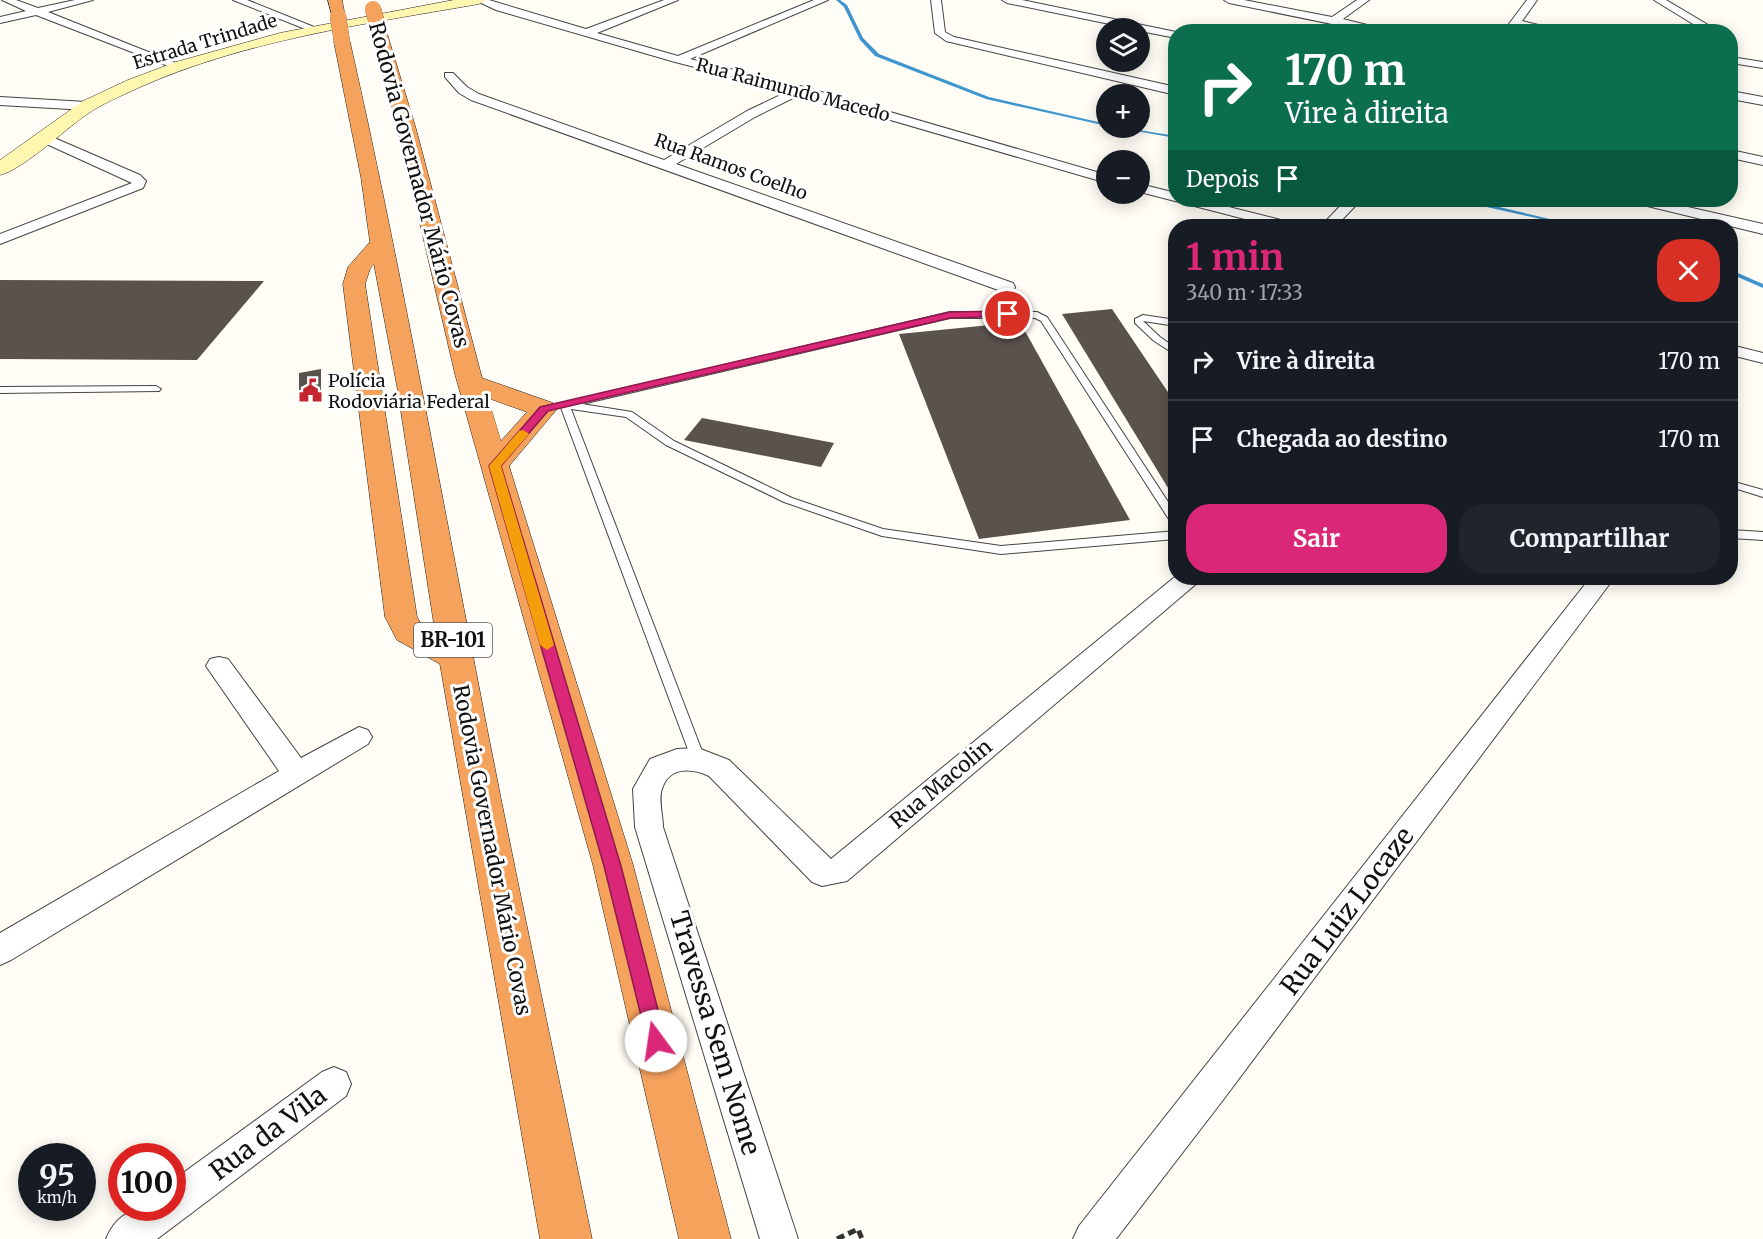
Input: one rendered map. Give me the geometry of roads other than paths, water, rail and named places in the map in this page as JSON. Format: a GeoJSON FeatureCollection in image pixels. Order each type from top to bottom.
{"type":"FeatureCollection","features":[{"type":"Feature","properties":{"kind":"highway","name":"Rodovia Governador Mário Covas"},"geometry":{"type":"LineString","coordinates":[[334,0],[331,29],[371,177],[381,243],[410,386],[456,657],[566,1239]]}},
{"type":"Feature","properties":{"kind":"highway","name":"Rodovia Governador Mário Covas"},"geometry":{"type":"LineString","coordinates":[[374,13],[407,129],[471,383],[613,866],[705,1239]]}},
{"type":"Feature","properties":{"kind":"highway"},"geometry":{"type":"LineString","coordinates":[[381,243],[359,267],[354,284],[400,617],[409,633],[456,657]]}},
{"type":"Feature","properties":{"kind":"highway"},"geometry":{"type":"LineString","coordinates":[[471,383],[554,407],[495,466]]}},
{"type":"Feature","properties":{"kind":"street"},"geometry":{"type":"LineString","coordinates":[[7,0],[180,67]]}},
{"type":"Feature","properties":{"kind":"street"},"geometry":{"type":"LineString","coordinates":[[0,20],[88,0]]}},
{"type":"Feature","properties":{"kind":"street"},"geometry":{"type":"LineString","coordinates":[[238,0],[331,29]]}},
{"type":"Feature","properties":{"kind":"street","name":"Estrada Trindade"},"geometry":{"type":"LineString","coordinates":[[0,169],[87,106],[180,67],[434,4],[480,0]]}},
{"type":"Feature","properties":{"kind":"street","name":"Rua Raimundo Macedo"},"geometry":{"type":"LineString","coordinates":[[480,0],[500,8],[679,60],[800,90],[1096,176]]}},
{"type":"Feature","properties":{"kind":"street"},"geometry":{"type":"LineString","coordinates":[[586,33],[673,0]]}},
{"type":"Feature","properties":{"kind":"street"},"geometry":{"type":"LineString","coordinates":[[679,60],[823,0]]}},
{"type":"Feature","properties":{"kind":"street"},"geometry":{"type":"LineString","coordinates":[[936,0],[940,33],[950,39],[1168,89]]}},
{"type":"Feature","properties":{"kind":"street"},"geometry":{"type":"LineString","coordinates":[[1007,0],[1168,33]]}},
{"type":"Feature","properties":{"kind":"street"},"geometry":{"type":"LineString","coordinates":[[1229,0],[1349,24]]}},
{"type":"Feature","properties":{"kind":"street"},"geometry":{"type":"LineString","coordinates":[[1334,21],[1364,0]]}},
{"type":"Feature","properties":{"kind":"street"},"geometry":{"type":"LineString","coordinates":[[1514,24],[1532,0]]}},
{"type":"Feature","properties":{"kind":"street"},"geometry":{"type":"LineString","coordinates":[[1659,0],[1701,24]]}},
{"type":"Feature","properties":{"kind":"street"},"geometry":{"type":"LineString","coordinates":[[1738,61],[1763,65]]}},
{"type":"Feature","properties":{"kind":"street","name":"Rua Ramos Coelho"},"geometry":{"type":"LineString","coordinates":[[449,75],[463,90],[475,97],[1007,287]]}},
{"type":"Feature","properties":{"kind":"street"},"geometry":{"type":"LineString","coordinates":[[667,164],[751,114],[800,90]]}},
{"type":"Feature","properties":{"kind":"street"},"geometry":{"type":"LineString","coordinates":[[1738,96],[1763,101]]}},
{"type":"Feature","properties":{"kind":"street"},"geometry":{"type":"LineString","coordinates":[[0,101],[87,106]]}},
{"type":"Feature","properties":{"kind":"street"},"geometry":{"type":"LineString","coordinates":[[0,239],[138,185],[139,181],[135,178],[45,138]]}},
{"type":"Feature","properties":{"kind":"street"},"geometry":{"type":"LineString","coordinates":[[1738,155],[1763,160]]}},
{"type":"Feature","properties":{"kind":"street"},"geometry":{"type":"LineString","coordinates":[[1150,190],[1168,195]]}},
{"type":"Feature","properties":{"kind":"street"},"geometry":{"type":"LineString","coordinates":[[1213,207],[1260,219]]}},
{"type":"Feature","properties":{"kind":"street"},"geometry":{"type":"LineString","coordinates":[[1335,219],[1347,207]]}},
{"type":"Feature","properties":{"kind":"street"},"geometry":{"type":"LineString","coordinates":[[1670,207],[1721,219]]}},
{"type":"Feature","properties":{"kind":"street"},"geometry":{"type":"LineString","coordinates":[[1738,223],[1763,229]]}},
{"type":"Feature","properties":{"kind":"street"},"geometry":{"type":"LineString","coordinates":[[1738,352],[1763,358]]}},
{"type":"Feature","properties":{"kind":"street","name":"Rua Macolin"},"geometry":{"type":"LineString","coordinates":[[698,759],[719,768],[822,873],[837,872],[1180,585]]}},
{"type":"Feature","properties":{"kind":"street","name":"Rua Luiz Locaze"},"geometry":{"type":"LineString","coordinates":[[1092,1239],[1211,1088],[1597,585]]}},
{"type":"Feature","properties":{"kind":"street"},"geometry":{"type":"LineString","coordinates":[[219,666],[297,774]]}},
{"type":"Feature","properties":{"kind":"street"},"geometry":{"type":"LineString","coordinates":[[0,950],[359,737]]}},
{"type":"Feature","properties":{"kind":"street","name":"Travessa Sem Nome"},"geometry":{"type":"LineString","coordinates":[[698,759],[677,760],[660,767],[647,789],[649,827],[779,1239]]}},
{"type":"Feature","properties":{"kind":"street","name":"Rua da Vila"},"geometry":{"type":"LineString","coordinates":[[186,1194],[334,1084]]}},
{"type":"Feature","properties":{"kind":"street"},"geometry":{"type":"LineString","coordinates":[[125,1239],[150,1221]]}},
{"type":"Feature","properties":{"kind":"lane"},"geometry":{"type":"LineString","coordinates":[[554,407],[950,315],[1037,315],[1044,319],[1168,510]]}},
{"type":"Feature","properties":{"kind":"lane"},"geometry":{"type":"LineString","coordinates":[[1168,322],[1143,318],[1138,321],[1168,347]]}},
{"type":"Feature","properties":{"kind":"lane"},"geometry":{"type":"LineString","coordinates":[[0,390],[156,389]]}},
{"type":"Feature","properties":{"kind":"lane"},"geometry":{"type":"LineString","coordinates":[[554,407],[629,414],[670,443],[788,501],[882,532],[1001,550],[1168,536]]}},
{"type":"Feature","properties":{"kind":"lane"},"geometry":{"type":"LineString","coordinates":[[554,407],[698,759]]}},
{"type":"Feature","properties":{"kind":"lane"},"geometry":{"type":"LineString","coordinates":[[1738,486],[1763,494]]}},
{"type":"Feature","properties":{"kind":"lane"},"geometry":{"type":"LineString","coordinates":[[1738,534],[1763,536]]}},
{"type":"Feature","properties":{"kind":"waterway"},"geometry":{"type":"LineString","coordinates":[[838,0],[846,6],[861,39],[877,55],[988,98],[1096,123]]}},
{"type":"Feature","properties":{"kind":"waterway"},"geometry":{"type":"LineString","coordinates":[[1150,133],[1168,136]]}},
{"type":"Feature","properties":{"kind":"waterway"},"geometry":{"type":"LineString","coordinates":[[1494,207],[1547,219]]}},
{"type":"Feature","properties":{"kind":"waterway"},"geometry":{"type":"LineString","coordinates":[[1738,275],[1763,286]]}},
{"type":"Feature","properties":{"kind":"place","name":"Polícia Rodoviária Federal"},"geometry":{"type":"Point","coordinates":[310,391]}}]}
